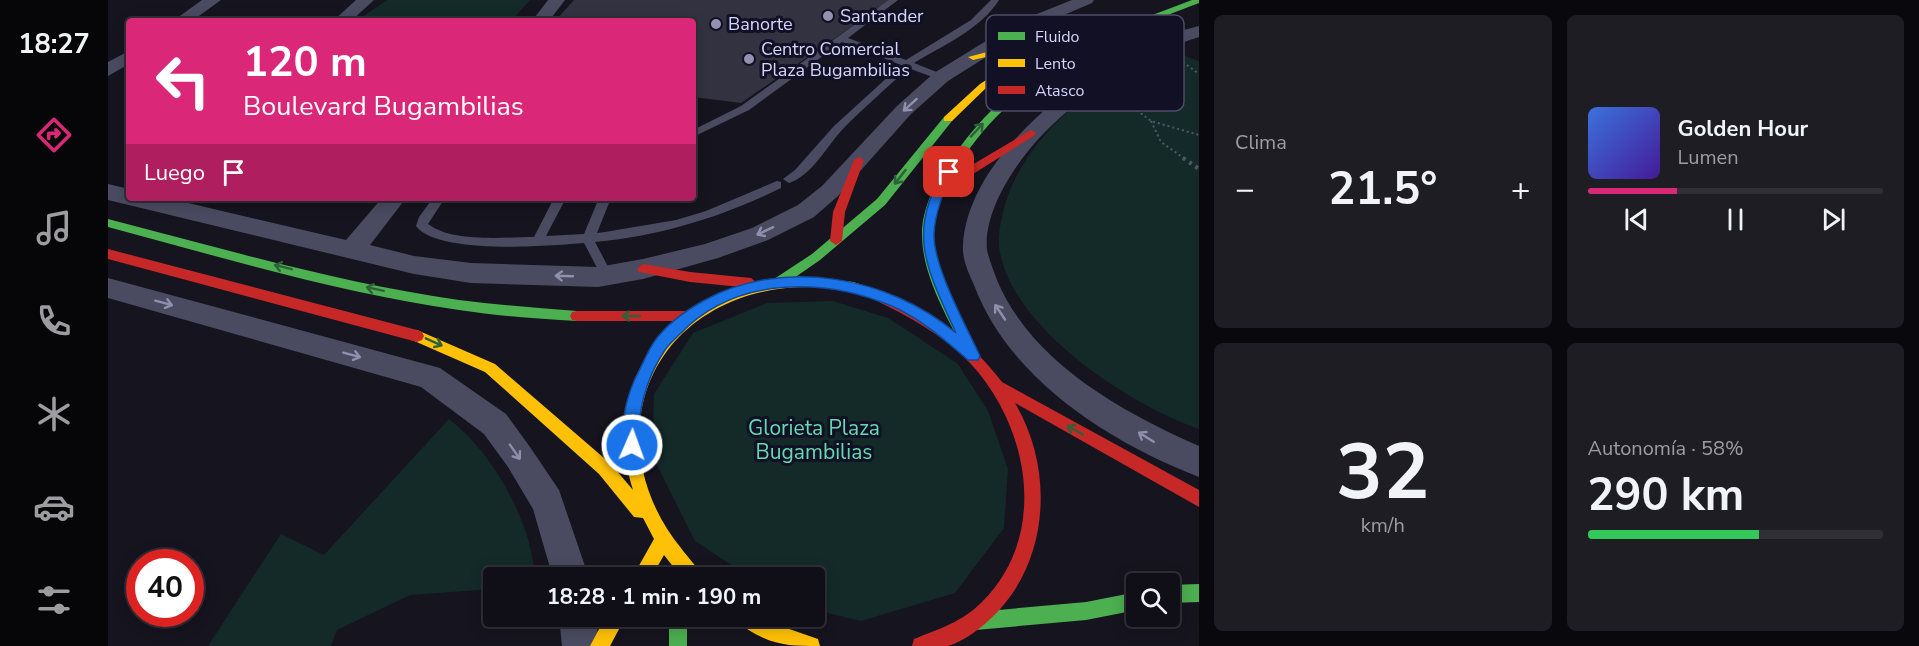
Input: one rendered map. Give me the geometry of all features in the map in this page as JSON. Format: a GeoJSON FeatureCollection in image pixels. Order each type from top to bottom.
{"type":"FeatureCollection","features":[{"type":"Feature","properties":{"kind":"street"},"geometry":{"type":"LineString","coordinates":[[186,18],[213,0]]}},
{"type":"Feature","properties":{"kind":"street"},"geometry":{"type":"LineString","coordinates":[[345,18],[366,0]]}},
{"type":"Feature","properties":{"kind":"street"},"geometry":{"type":"LineString","coordinates":[[542,18],[557,0]]}},
{"type":"Feature","properties":{"kind":"street"},"geometry":{"type":"LineString","coordinates":[[1050,15],[1086,0]]}},
{"type":"Feature","properties":{"kind":"street"},"geometry":{"type":"LineString","coordinates":[[1157,15],[1199,0]]}},
{"type":"Feature","properties":{"kind":"street"},"geometry":{"type":"LineString","coordinates":[[1028,15],[1033,2]]}},
{"type":"Feature","properties":{"kind":"street"},"geometry":{"type":"LineString","coordinates":[[1184,35],[1199,31]]}},
{"type":"Feature","properties":{"kind":"street"},"geometry":{"type":"LineString","coordinates":[[1184,42],[1199,49]]}},
{"type":"Feature","properties":{"kind":"street"},"geometry":{"type":"LineString","coordinates":[[148,201],[414,265],[471,273],[607,276],[709,252],[760,234],[806,211],[830,191],[904,110],[941,77],[986,49]]}},
{"type":"Feature","properties":{"kind":"street"},"geometry":{"type":"LineString","coordinates":[[973,57],[986,54]]}},
{"type":"Feature","properties":{"kind":"street"},"geometry":{"type":"LineString","coordinates":[[108,70],[126,58]]}},
{"type":"Feature","properties":{"kind":"street"},"geometry":{"type":"LineString","coordinates":[[779,282],[836,241],[881,202],[941,125],[986,84]]}},
{"type":"Feature","properties":{"kind":"street"},"geometry":{"type":"LineString","coordinates":[[973,356],[937,277],[928,235],[938,190],[971,136],[995,111]]}},
{"type":"Feature","properties":{"kind":"street"},"geometry":{"type":"LineString","coordinates":[[1056,111],[1031,133],[1002,169],[985,204],[974,247],[986,292],[1019,340],[1072,391],[1155,443],[1199,462]]}},
{"type":"Feature","properties":{"kind":"street"},"geometry":{"type":"LineString","coordinates":[[938,190],[1031,133]]}},
{"type":"Feature","properties":{"kind":"street"},"geometry":{"type":"LineString","coordinates":[[836,241],[839,213],[859,160]]}},
{"type":"Feature","properties":{"kind":"street"},"geometry":{"type":"LineString","coordinates":[[108,192],[126,196]]}},
{"type":"Feature","properties":{"kind":"street"},"geometry":{"type":"LineString","coordinates":[[351,250],[392,201]]}},
{"type":"Feature","properties":{"kind":"street"},"geometry":{"type":"LineString","coordinates":[[108,223],[376,290],[513,312],[590,316],[689,316]]}},
{"type":"Feature","properties":{"kind":"street"},"geometry":{"type":"LineString","coordinates":[[108,254],[428,339],[489,368],[605,469],[684,567]]}},
{"type":"Feature","properties":{"kind":"street"},"geometry":{"type":"LineString","coordinates":[[643,269],[762,285]]}},
{"type":"Feature","properties":{"kind":"street"},"geometry":{"type":"LineString","coordinates":[[646,567],[660,535],[636,478],[631,428],[640,383],[660,345],[689,316],[723,296],[762,285],[779,282],[819,282],[860,289],[900,304],[939,327],[973,356],[999,387],[1020,424],[1033,464],[1036,507],[1028,549],[1009,588],[976,621],[935,644],[921,646]]}},
{"type":"Feature","properties":{"kind":"street"},"geometry":{"type":"LineString","coordinates":[[108,288],[430,377],[495,424],[547,502],[568,567]]}},
{"type":"Feature","properties":{"kind":"street"},"geometry":{"type":"LineString","coordinates":[[999,387],[1199,499]]}},
{"type":"Feature","properties":{"kind":"street"},"geometry":{"type":"LineString","coordinates":[[676,559],[676,567]]}},
{"type":"Feature","properties":{"kind":"street"},"geometry":{"type":"LineString","coordinates":[[1180,594],[1199,593]]}},
{"type":"Feature","properties":{"kind":"street"},"geometry":{"type":"LineString","coordinates":[[976,621],[1086,611],[1126,603]]}},
{"type":"Feature","properties":{"kind":"street"},"geometry":{"type":"LineString","coordinates":[[578,627],[581,646]]}},
{"type":"Feature","properties":{"kind":"street"},"geometry":{"type":"LineString","coordinates":[[599,646],[610,627]]}},
{"type":"Feature","properties":{"kind":"street"},"geometry":{"type":"LineString","coordinates":[[678,627],[678,646]]}},
{"type":"Feature","properties":{"kind":"street"},"geometry":{"type":"LineString","coordinates":[[760,627],[811,646]]}},
{"type":"Feature","properties":{"kind":"lane"},"geometry":{"type":"LineString","coordinates":[[696,133],[706,130],[745,108],[894,0]]}},
{"type":"Feature","properties":{"kind":"lane"},"geometry":{"type":"LineString","coordinates":[[789,179],[799,173],[838,128],[908,63],[974,22],[990,8],[995,0]]}},
{"type":"Feature","properties":{"kind":"lane"},"geometry":{"type":"LineString","coordinates":[[843,39],[941,77]]}},
{"type":"Feature","properties":{"kind":"lane"},"geometry":{"type":"LineString","coordinates":[[437,201],[423,220],[422,226],[432,233],[459,240],[537,242],[588,240],[624,236],[714,215],[777,185]]}},
{"type":"Feature","properties":{"kind":"lane"},"geometry":{"type":"LineString","coordinates":[[537,242],[558,201]]}},
{"type":"Feature","properties":{"kind":"lane"},"geometry":{"type":"LineString","coordinates":[[604,201],[588,240],[607,276]]}},
{"type":"Feature","properties":{"kind":"path"},"geometry":{"type":"LineString","coordinates":[[1138,111],[1151,121],[1199,135]]}},
{"type":"Feature","properties":{"kind":"path"},"geometry":{"type":"LineString","coordinates":[[1151,121],[1161,142],[1199,169]]}},
{"type":"Feature","properties":{"kind":"green space"},"geometry":{"type":"Polygon","coordinates":[[[387,0],[530,0],[514,18],[360,18],[387,0]]]}},
{"type":"Feature","properties":{"kind":"green space"},"geometry":{"type":"Polygon","coordinates":[[[1184,56],[1199,61],[1199,429],[1139,402],[1107,382],[1076,358],[1048,333],[1024,305],[1007,276],[999,246],[1006,201],[1017,175],[1049,130],[1069,111],[1184,111],[1184,56]]]}},
{"type":"Feature","properties":{"kind":"green space","name":"Glorieta Plaza Bugambilias"},"geometry":{"type":"Polygon","coordinates":[[[833,301],[888,318],[958,364],[988,411],[1008,469],[1004,528],[955,593],[861,621],[825,612],[825,567],[734,567],[695,541],[652,455],[654,394],[693,333],[767,303],[833,301]]]}},
{"type":"Feature","properties":{"kind":"green space"},"geometry":{"type":"Polygon","coordinates":[[[449,419],[472,440],[502,480],[525,530],[535,567],[483,567],[483,590],[410,595],[337,630],[331,646],[208,646],[281,534],[324,555],[449,419]]]}},
{"type":"Feature","properties":{"kind":"building","name":"Centro Comercial Plaza Bugambilias"},"geometry":{"type":"Polygon","coordinates":[[[574,0],[890,0],[741,103],[696,97],[696,18],[558,18],[574,0]]]}},
{"type":"Feature","properties":{"kind":"traffic: fast"},"geometry":{"type":"LineString","coordinates":[[1161,15],[1199,0]]}},
{"type":"Feature","properties":{"kind":"traffic: fast"},"geometry":{"type":"LineString","coordinates":[[970,349],[937,279],[932,264],[928,234],[932,207],[952,166],[974,134],[995,111]]}},
{"type":"Feature","properties":{"kind":"traffic: fast"},"geometry":{"type":"LineString","coordinates":[[779,282],[816,257],[881,202],[948,119]]}},
{"type":"Feature","properties":{"kind":"traffic: fast"},"geometry":{"type":"LineString","coordinates":[[108,223],[282,268],[399,295],[458,305],[577,316]]}},
{"type":"Feature","properties":{"kind":"traffic: fast"},"geometry":{"type":"LineString","coordinates":[[1180,594],[1199,593]]}},
{"type":"Feature","properties":{"kind":"traffic: fast"},"geometry":{"type":"LineString","coordinates":[[976,621],[1086,611],[1126,603]]}},
{"type":"Feature","properties":{"kind":"traffic: fast"},"geometry":{"type":"LineString","coordinates":[[678,627],[678,646]]}},
{"type":"Feature","properties":{"kind":"traffic: slow"},"geometry":{"type":"LineString","coordinates":[[973,57],[986,54]]}},
{"type":"Feature","properties":{"kind":"traffic: slow"},"geometry":{"type":"LineString","coordinates":[[948,119],[986,84]]}},
{"type":"Feature","properties":{"kind":"traffic: slow"},"geometry":{"type":"LineString","coordinates":[[685,567],[657,529],[648,511],[635,472],[631,434],[636,398],[648,366],[668,337],[695,314],[729,296],[768,285],[796,282],[839,284],[880,296]]}},
{"type":"Feature","properties":{"kind":"traffic: slow"},"geometry":{"type":"LineString","coordinates":[[417,336],[490,368],[605,469],[640,511]]}},
{"type":"Feature","properties":{"kind":"traffic: slow"},"geometry":{"type":"LineString","coordinates":[[647,567],[663,540]]}},
{"type":"Feature","properties":{"kind":"traffic: slow"},"geometry":{"type":"LineString","coordinates":[[599,646],[610,627]]}},
{"type":"Feature","properties":{"kind":"traffic: slow"},"geometry":{"type":"LineString","coordinates":[[761,627],[811,646]]}},
{"type":"Feature","properties":{"kind":"traffic: jam"},"geometry":{"type":"LineString","coordinates":[[942,188],[1031,133]]}},
{"type":"Feature","properties":{"kind":"traffic: jam"},"geometry":{"type":"LineString","coordinates":[[836,241],[839,212],[859,160]]}},
{"type":"Feature","properties":{"kind":"traffic: jam"},"geometry":{"type":"LineString","coordinates":[[108,254],[417,336]]}},
{"type":"Feature","properties":{"kind":"traffic: jam"},"geometry":{"type":"LineString","coordinates":[[643,269],[690,277],[751,283]]}},
{"type":"Feature","properties":{"kind":"traffic: jam"},"geometry":{"type":"LineString","coordinates":[[880,296],[934,325],[951,337],[975,360],[996,386],[1013,414],[1025,445],[1032,477],[1033,509],[1028,542],[1007,587],[976,620],[950,635],[921,646]]}},
{"type":"Feature","properties":{"kind":"traffic: jam"},"geometry":{"type":"LineString","coordinates":[[577,316],[689,316]]}},
{"type":"Feature","properties":{"kind":"traffic: jam"},"geometry":{"type":"LineString","coordinates":[[999,387],[1199,499]]}},
{"type":"Feature","properties":{"kind":"place","name":"Santander"},"geometry":{"type":"Point","coordinates":[828,16]}},
{"type":"Feature","properties":{"kind":"place","name":"Banorte"},"geometry":{"type":"Point","coordinates":[716,24]}},
{"type":"Feature","properties":{"kind":"place","name":"Centro Comercial Plaza Bugambilias"},"geometry":{"type":"Point","coordinates":[749,59]}},
{"type":"Feature","properties":{"kind":"route"},"geometry":{"type":"LineString","coordinates":[[632,445],[631,428],[640,383],[660,345],[689,316],[723,296],[762,285],[779,282],[819,282],[860,289],[900,304],[939,327],[973,356],[937,277],[928,235],[938,190],[949,172]]}}]}
